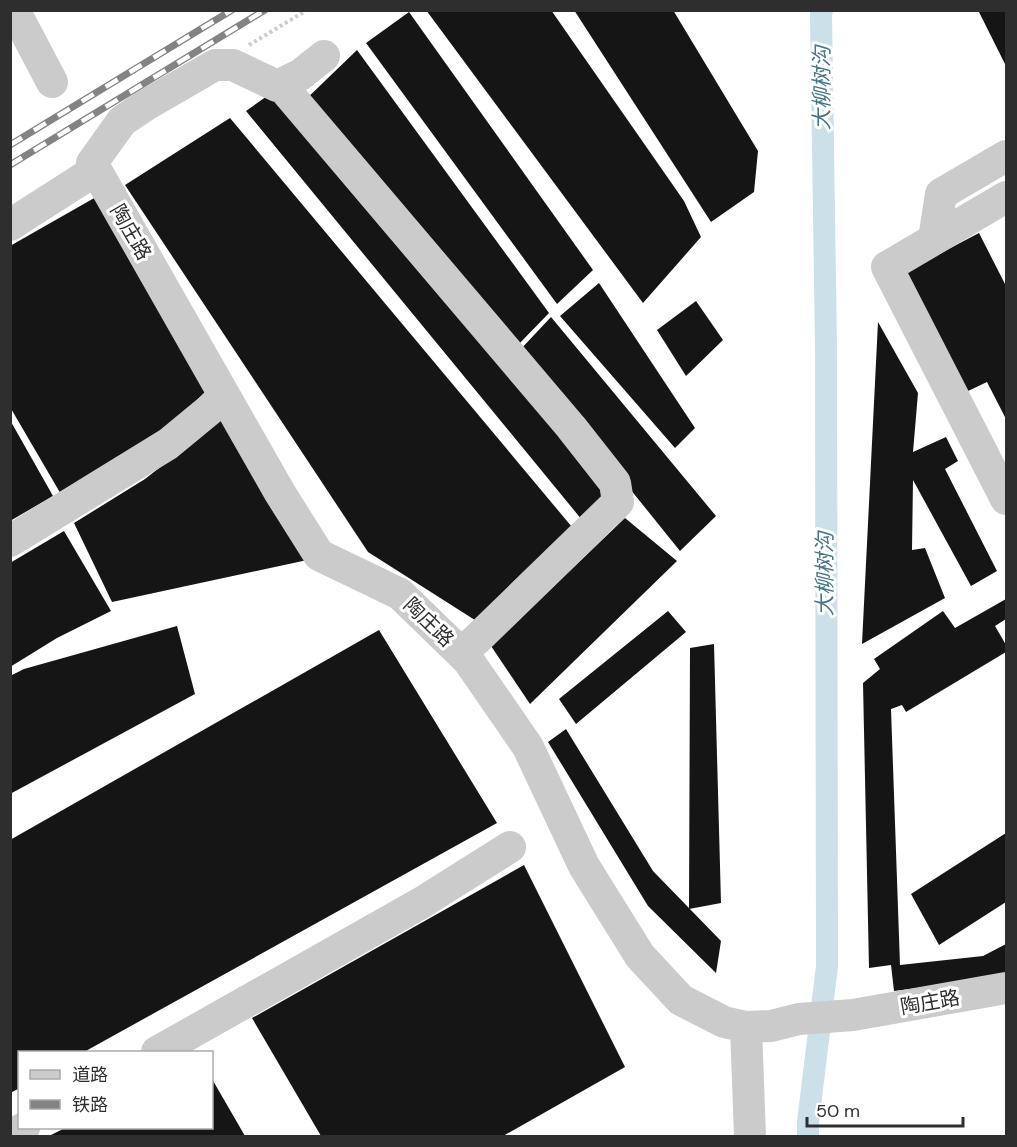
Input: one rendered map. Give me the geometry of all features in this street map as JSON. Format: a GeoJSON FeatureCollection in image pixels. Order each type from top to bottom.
{"type":"FeatureCollection","features":[{"type":"Feature","properties":{"kind":"street"},"geometry":{"type":"LineString","coordinates":[[14,10],[52,82]]}},
{"type":"Feature","properties":{"kind":"street"},"geometry":{"type":"LineString","coordinates":[[10,225],[94,166],[122,121],[215,65],[233,65],[277,86],[300,75],[324,56]]}},
{"type":"Feature","properties":{"kind":"street"},"geometry":{"type":"LineString","coordinates":[[280,84],[572,427],[615,483],[618,502],[461,653]]}},
{"type":"Feature","properties":{"kind":"street"},"geometry":{"type":"LineString","coordinates":[[934,239],[942,194],[1006,156]]}},
{"type":"Feature","properties":{"kind":"street","name":"陶庄路"},"geometry":{"type":"LineString","coordinates":[[94,166],[280,493],[319,555],[400,594],[468,660],[528,747],[584,866],[640,956],[681,1000],[724,1022],[746,1027],[771,1026],[799,1019],[854,1015],[1006,988]]}},
{"type":"Feature","properties":{"kind":"street"},"geometry":{"type":"LineString","coordinates":[[1006,197],[887,267],[1006,499]]}},
{"type":"Feature","properties":{"kind":"street"},"geometry":{"type":"LineString","coordinates":[[10,541],[168,444],[225,397]]}},
{"type":"Feature","properties":{"kind":"street"},"geometry":{"type":"LineString","coordinates":[[161,1051],[421,903],[510,847]]}},
{"type":"Feature","properties":{"kind":"street"},"geometry":{"type":"LineString","coordinates":[[746,1027],[750,1137]]}},
{"type":"Feature","properties":{"kind":"path"},"geometry":{"type":"LineString","coordinates":[[215,65],[307,10]]}},
{"type":"Feature","properties":{"kind":"building"},"geometry":{"type":"Polygon","coordinates":[[[426,10],[551,10],[684,201],[701,237],[643,303],[426,10]]]}},
{"type":"Feature","properties":{"kind":"building"},"geometry":{"type":"Polygon","coordinates":[[[574,10],[673,10],[758,151],[754,192],[711,222],[574,10]]]}},
{"type":"Feature","properties":{"kind":"building"},"geometry":{"type":"Polygon","coordinates":[[[978,10],[1006,10],[1006,66],[978,10]]]}},
{"type":"Feature","properties":{"kind":"building"},"geometry":{"type":"Polygon","coordinates":[[[409,12],[593,270],[557,304],[366,43],[409,12]]]}},
{"type":"Feature","properties":{"kind":"building"},"geometry":{"type":"Polygon","coordinates":[[[357,50],[549,313],[516,347],[300,105],[357,50]]]}},
{"type":"Feature","properties":{"kind":"building"},"geometry":{"type":"Polygon","coordinates":[[[277,89],[608,486],[587,526],[246,111],[277,89]]]}},
{"type":"Feature","properties":{"kind":"building"},"geometry":{"type":"Polygon","coordinates":[[[230,118],[577,533],[478,622],[368,552],[125,185],[230,118]]]}},
{"type":"Feature","properties":{"kind":"building"},"geometry":{"type":"Polygon","coordinates":[[[96,197],[209,388],[163,434],[62,496],[10,407],[10,246],[96,197]]]}},
{"type":"Feature","properties":{"kind":"building"},"geometry":{"type":"Polygon","coordinates":[[[979,233],[1006,286],[1006,419],[987,382],[966,392],[903,273],[979,233]]]}},
{"type":"Feature","properties":{"kind":"building"},"geometry":{"type":"Polygon","coordinates":[[[599,283],[695,428],[675,448],[560,316],[599,283]]]}},
{"type":"Feature","properties":{"kind":"building"},"geometry":{"type":"Polygon","coordinates":[[[696,301],[723,340],[686,376],[657,330],[696,301]]]}},
{"type":"Feature","properties":{"kind":"building"},"geometry":{"type":"Polygon","coordinates":[[[551,317],[716,516],[680,551],[519,351],[551,317]]]}},
{"type":"Feature","properties":{"kind":"building"},"geometry":{"type":"Polygon","coordinates":[[[878,322],[918,393],[913,452],[946,437],[958,461],[945,469],[997,571],[971,586],[913,480],[912,550],[925,548],[945,598],[862,644],[878,322]]]}},
{"type":"Feature","properties":{"kind":"building"},"geometry":{"type":"Polygon","coordinates":[[[223,418],[312,559],[112,602],[74,523],[145,479],[223,418]]]}},
{"type":"Feature","properties":{"kind":"building"},"geometry":{"type":"Polygon","coordinates":[[[10,420],[53,496],[10,521],[10,420]]]}},
{"type":"Feature","properties":{"kind":"building"},"geometry":{"type":"Polygon","coordinates":[[[625,518],[677,561],[530,704],[491,646],[625,518]]]}},
{"type":"Feature","properties":{"kind":"building"},"geometry":{"type":"Polygon","coordinates":[[[64,531],[111,611],[57,638],[10,667],[10,563],[64,531]]]}},
{"type":"Feature","properties":{"kind":"building"},"geometry":{"type":"Polygon","coordinates":[[[1006,599],[1006,619],[995,626],[1006,645],[1006,652],[906,712],[902,705],[891,709],[900,965],[983,956],[1006,944],[1006,973],[998,978],[894,991],[891,965],[869,968],[863,683],[880,669],[874,659],[943,611],[955,628],[1006,599]]]}},
{"type":"Feature","properties":{"kind":"building"},"geometry":{"type":"Polygon","coordinates":[[[668,611],[686,632],[576,724],[559,699],[668,611]]]}},
{"type":"Feature","properties":{"kind":"building"},"geometry":{"type":"Polygon","coordinates":[[[177,626],[195,694],[10,794],[10,676],[24,669],[177,626]]]}},
{"type":"Feature","properties":{"kind":"building"},"geometry":{"type":"Polygon","coordinates":[[[379,630],[497,823],[86,1051],[18,1051],[18,1089],[10,1093],[10,840],[379,630]]]}},
{"type":"Feature","properties":{"kind":"building"},"geometry":{"type":"Polygon","coordinates":[[[714,644],[721,903],[689,909],[690,648],[714,644]]]}},
{"type":"Feature","properties":{"kind":"building"},"geometry":{"type":"Polygon","coordinates":[[[566,729],[653,871],[721,941],[716,973],[648,906],[548,742],[566,729]]]}},
{"type":"Feature","properties":{"kind":"building"},"geometry":{"type":"Polygon","coordinates":[[[1006,833],[1006,902],[939,945],[911,894],[1006,833]]]}},
{"type":"Feature","properties":{"kind":"building"},"geometry":{"type":"Polygon","coordinates":[[[524,865],[625,1067],[503,1136],[321,1136],[252,1018],[524,865]]]}},
{"type":"Feature","properties":{"kind":"building"},"geometry":{"type":"Polygon","coordinates":[[[213,1081],[245,1136],[49,1136],[63,1129],[213,1129],[213,1081]]]}},
{"type":"Feature","properties":{"kind":"waterway","name":"大柳树沟"},"geometry":{"type":"LineString","coordinates":[[808,1136],[827,966],[826,347],[822,10]]}},
{"type":"Feature","properties":{"kind":"railway"},"geometry":{"type":"LineString","coordinates":[[10,145],[232,10]]}},
{"type":"Feature","properties":{"kind":"railway"},"geometry":{"type":"LineString","coordinates":[[10,165],[265,10]]}}]}
